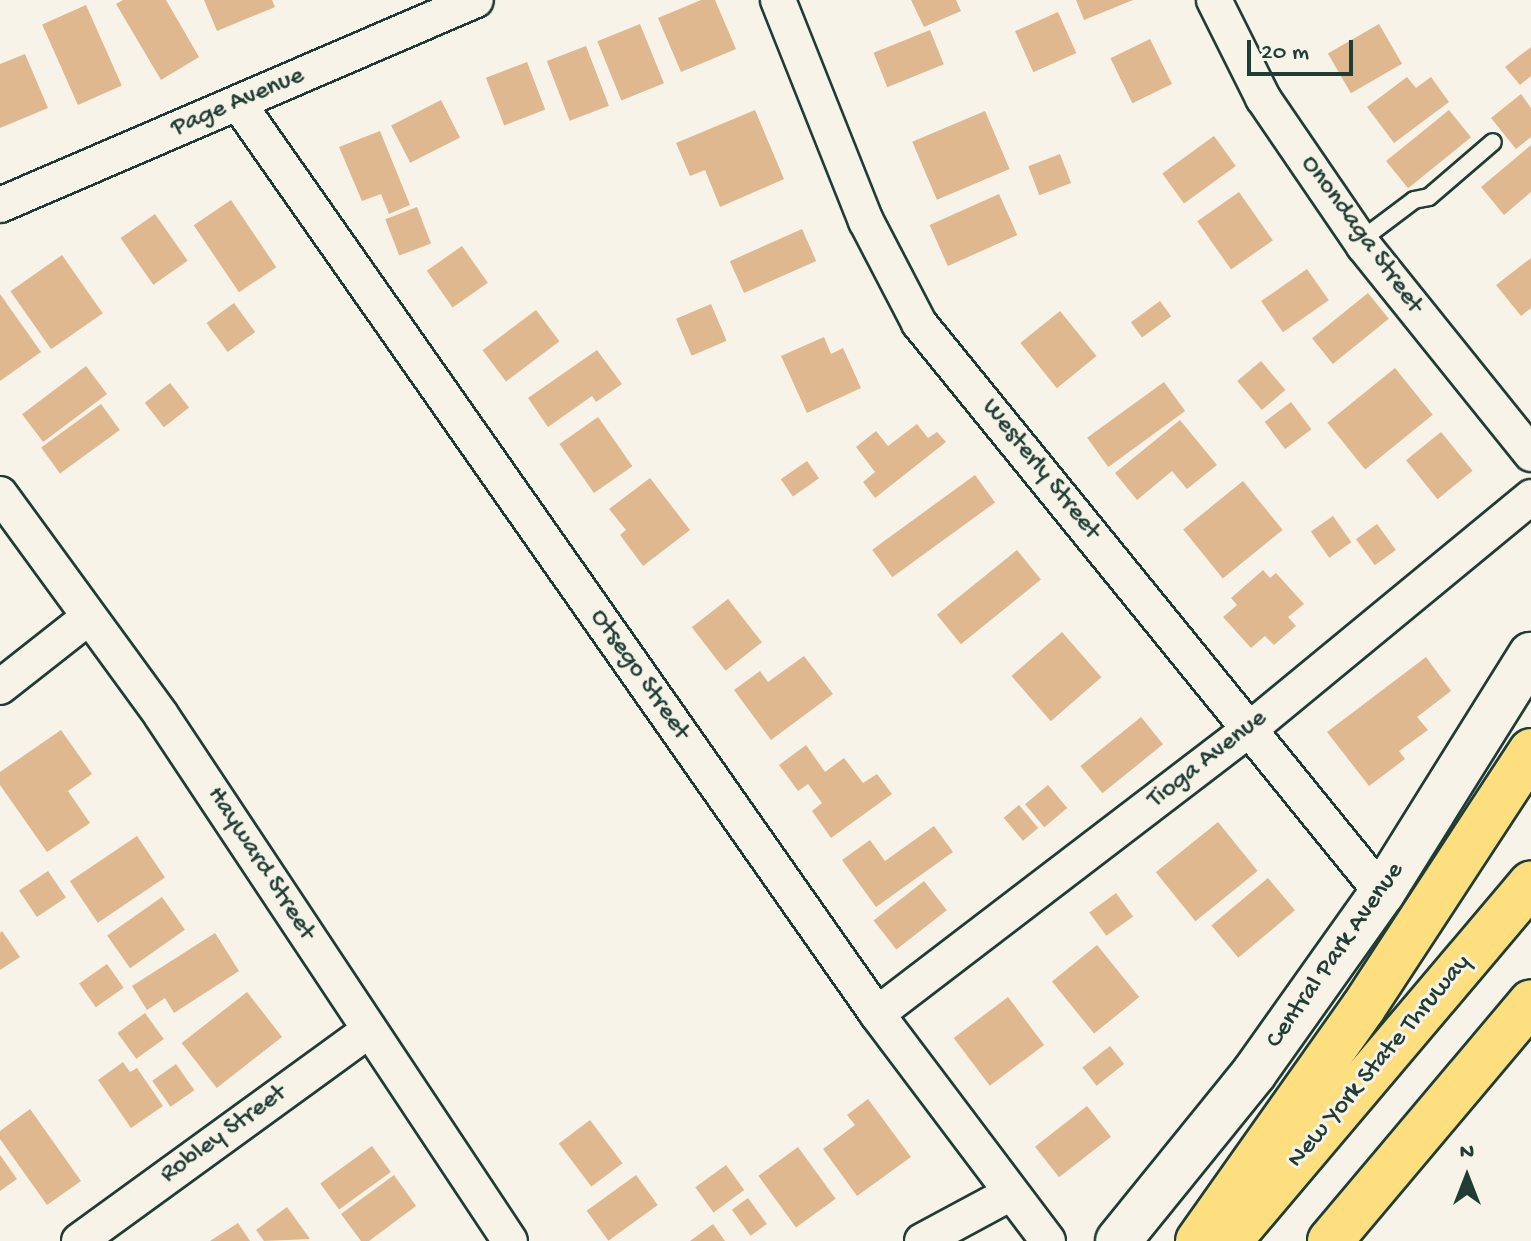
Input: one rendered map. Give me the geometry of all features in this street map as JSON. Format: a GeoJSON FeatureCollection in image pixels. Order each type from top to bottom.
{"type":"FeatureCollection","features":[{"type":"Feature","properties":{"kind":"highway"},"geometry":{"type":"LineString","coordinates":[[1198,1241],[1372,996],[1531,751]]}},
{"type":"Feature","properties":{"kind":"highway","name":"New York State Thruway"},"geometry":{"type":"LineString","coordinates":[[1229,1241],[1531,883]]}},
{"type":"Feature","properties":{"kind":"highway"},"geometry":{"type":"LineString","coordinates":[[1330,1241],[1531,1002]]}},
{"type":"Feature","properties":{"kind":"main road","name":"Central Park Avenue"},"geometry":{"type":"LineString","coordinates":[[1118,1241],[1254,1073],[1382,893],[1531,655]]}},
{"type":"Feature","properties":{"kind":"street","name":"Page Avenue"},"geometry":{"type":"LineString","coordinates":[[0,205],[476,0]]}},
{"type":"Feature","properties":{"kind":"street","name":"Westerly Street"},"geometry":{"type":"LineString","coordinates":[[778,0],[866,221],[919,323],[1382,893]]}},
{"type":"Feature","properties":{"kind":"street","name":"Onondaga Street"},"geometry":{"type":"LineString","coordinates":[[1214,0],[1263,98],[1361,240],[1531,454]]}},
{"type":"Feature","properties":{"kind":"street","name":"Otsego Street"},"geometry":{"type":"LineString","coordinates":[[238,103],[877,1014],[1048,1241]]}},
{"type":"Feature","properties":{"kind":"street","name":"Hayward Street"},"geometry":{"type":"LineString","coordinates":[[0,494],[161,715],[510,1241]]}},
{"type":"Feature","properties":{"kind":"street","name":"Tioga Avenue"},"geometry":{"type":"LineString","coordinates":[[877,1014],[1251,728],[1531,497]]}},
{"type":"Feature","properties":{"kind":"street"},"geometry":{"type":"LineString","coordinates":[[0,687],[89,617]]}},
{"type":"Feature","properties":{"kind":"street","name":"Robley Street"},"geometry":{"type":"LineString","coordinates":[[79,1241],[369,1030]]}},
{"type":"Feature","properties":{"kind":"street"},"geometry":{"type":"LineString","coordinates":[[922,1241],[1011,1193]]}},
{"type":"Feature","properties":{"kind":"lane"},"geometry":{"type":"LineString","coordinates":[[1361,240],[1414,200],[1429,197],[1493,142]]}},
{"type":"Feature","properties":{"kind":"building"},"geometry":{"type":"Polygon","coordinates":[[[123,0],[166,0],[199,57],[161,80],[116,4],[123,0]]]}},
{"type":"Feature","properties":{"kind":"building"},"geometry":{"type":"Polygon","coordinates":[[[204,0],[272,0],[275,7],[217,31],[204,0]]]}},
{"type":"Feature","properties":{"kind":"building"},"geometry":{"type":"Polygon","coordinates":[[[701,0],[715,0],[736,49],[681,72],[658,18],[701,0]]]}},
{"type":"Feature","properties":{"kind":"building"},"geometry":{"type":"Polygon","coordinates":[[[911,0],[956,0],[961,11],[924,27],[911,0]]]}},
{"type":"Feature","properties":{"kind":"building"},"geometry":{"type":"Polygon","coordinates":[[[1076,0],[1133,0],[1084,20],[1076,0]]]}},
{"type":"Feature","properties":{"kind":"building"},"geometry":{"type":"Polygon","coordinates":[[[86,5],[122,85],[78,105],[42,25],[86,5]]]}},
{"type":"Feature","properties":{"kind":"building"},"geometry":{"type":"Polygon","coordinates":[[[1058,12],[1076,53],[1033,72],[1015,31],[1058,12]]]}},
{"type":"Feature","properties":{"kind":"building"},"geometry":{"type":"Polygon","coordinates":[[[640,24],[664,83],[621,101],[597,41],[640,24]]]}},
{"type":"Feature","properties":{"kind":"building"},"geometry":{"type":"Polygon","coordinates":[[[1379,24],[1402,64],[1351,93],[1328,54],[1379,24]]]}},
{"type":"Feature","properties":{"kind":"building"},"geometry":{"type":"Polygon","coordinates":[[[930,30],[944,64],[887,87],[873,53],[930,30]]]}},
{"type":"Feature","properties":{"kind":"building"},"geometry":{"type":"Polygon","coordinates":[[[1150,39],[1172,84],[1132,103],[1110,58],[1150,39]]]}},
{"type":"Feature","properties":{"kind":"building"},"geometry":{"type":"Polygon","coordinates":[[[586,46],[609,106],[570,121],[547,61],[586,46]]]}},
{"type":"Feature","properties":{"kind":"building"},"geometry":{"type":"Polygon","coordinates":[[[1531,47],[1531,76],[1520,85],[1505,67],[1531,47]]]}},
{"type":"Feature","properties":{"kind":"building"},"geometry":{"type":"Polygon","coordinates":[[[25,54],[48,108],[0,128],[0,64],[25,54]]]}},
{"type":"Feature","properties":{"kind":"building"},"geometry":{"type":"Polygon","coordinates":[[[527,62],[545,110],[504,125],[486,78],[527,62]]]}},
{"type":"Feature","properties":{"kind":"building"},"geometry":{"type":"Polygon","coordinates":[[[1407,77],[1416,88],[1431,77],[1449,102],[1394,143],[1367,107],[1407,77]]]}},
{"type":"Feature","properties":{"kind":"building"},"geometry":{"type":"Polygon","coordinates":[[[1521,94],[1531,108],[1531,137],[1516,149],[1491,118],[1521,94]]]}},
{"type":"Feature","properties":{"kind":"building"},"geometry":{"type":"Polygon","coordinates":[[[441,100],[460,137],[410,163],[391,125],[441,100]]]}},
{"type":"Feature","properties":{"kind":"building"},"geometry":{"type":"Polygon","coordinates":[[[755,110],[784,179],[720,207],[705,170],[690,176],[676,143],[755,110]]]}},
{"type":"Feature","properties":{"kind":"building"},"geometry":{"type":"Polygon","coordinates":[[[1449,110],[1471,137],[1408,188],[1386,161],[1449,110]]]}},
{"type":"Feature","properties":{"kind":"building"},"geometry":{"type":"Polygon","coordinates":[[[985,111],[1010,169],[937,200],[912,142],[985,111]]]}},
{"type":"Feature","properties":{"kind":"building"},"geometry":{"type":"Polygon","coordinates":[[[380,131],[410,205],[389,214],[381,194],[362,201],[339,147],[380,131]]]}},
{"type":"Feature","properties":{"kind":"building"},"geometry":{"type":"Polygon","coordinates":[[[1214,136],[1236,166],[1184,204],[1162,174],[1214,136]]]}},
{"type":"Feature","properties":{"kind":"building"},"geometry":{"type":"Polygon","coordinates":[[[1531,145],[1531,192],[1504,215],[1481,187],[1531,145]]]}},
{"type":"Feature","properties":{"kind":"building"},"geometry":{"type":"Polygon","coordinates":[[[1060,154],[1071,183],[1039,195],[1028,166],[1060,154]]]}},
{"type":"Feature","properties":{"kind":"building"},"geometry":{"type":"Polygon","coordinates":[[[1239,192],[1273,240],[1231,270],[1197,221],[1239,192]]]}},
{"type":"Feature","properties":{"kind":"building"},"geometry":{"type":"Polygon","coordinates":[[[999,194],[1017,235],[948,266],[930,225],[999,194]]]}},
{"type":"Feature","properties":{"kind":"building"},"geometry":{"type":"Polygon","coordinates":[[[231,200],[276,267],[239,292],[194,225],[231,200]]]}},
{"type":"Feature","properties":{"kind":"building"},"geometry":{"type":"Polygon","coordinates":[[[417,207],[431,243],[399,256],[385,219],[417,207]]]}},
{"type":"Feature","properties":{"kind":"building"},"geometry":{"type":"Polygon","coordinates":[[[155,214],[188,261],[153,285],[121,238],[155,214]]]}},
{"type":"Feature","properties":{"kind":"building"},"geometry":{"type":"Polygon","coordinates":[[[802,229],[816,261],[744,293],[730,261],[802,229]]]}},
{"type":"Feature","properties":{"kind":"building"},"geometry":{"type":"Polygon","coordinates":[[[462,246],[488,283],[453,308],[427,271],[462,246]]]}},
{"type":"Feature","properties":{"kind":"building"},"geometry":{"type":"Polygon","coordinates":[[[62,255],[103,313],[51,349],[10,291],[62,255]]]}},
{"type":"Feature","properties":{"kind":"building"},"geometry":{"type":"Polygon","coordinates":[[[1531,258],[1531,308],[1521,316],[1496,285],[1531,258]]]}},
{"type":"Feature","properties":{"kind":"building"},"geometry":{"type":"Polygon","coordinates":[[[1307,269],[1329,300],[1283,332],[1261,301],[1307,269]]]}},
{"type":"Feature","properties":{"kind":"building"},"geometry":{"type":"Polygon","coordinates":[[[1368,293],[1389,319],[1333,364],[1312,338],[1368,293]]]}},
{"type":"Feature","properties":{"kind":"building"},"geometry":{"type":"Polygon","coordinates":[[[0,294],[41,352],[0,381],[0,294]]]}},
{"type":"Feature","properties":{"kind":"building"},"geometry":{"type":"Polygon","coordinates":[[[1160,301],[1171,316],[1142,338],[1131,322],[1160,301]]]}},
{"type":"Feature","properties":{"kind":"building"},"geometry":{"type":"Polygon","coordinates":[[[234,303],[255,332],[228,352],[206,323],[234,303]]]}},
{"type":"Feature","properties":{"kind":"building"},"geometry":{"type":"Polygon","coordinates":[[[711,304],[727,341],[692,356],[676,319],[711,304]]]}},
{"type":"Feature","properties":{"kind":"building"},"geometry":{"type":"Polygon","coordinates":[[[536,310],[559,341],[506,381],[482,350],[536,310]]]}},
{"type":"Feature","properties":{"kind":"building"},"geometry":{"type":"Polygon","coordinates":[[[1060,311],[1097,356],[1057,388],[1020,343],[1060,311]]]}},
{"type":"Feature","properties":{"kind":"building"},"geometry":{"type":"Polygon","coordinates":[[[824,337],[831,354],[843,348],[861,388],[807,413],[781,356],[824,337]]]}},
{"type":"Feature","properties":{"kind":"building"},"geometry":{"type":"Polygon","coordinates":[[[597,350],[622,384],[596,402],[592,396],[548,427],[528,398],[597,350]]]}},
{"type":"Feature","properties":{"kind":"building"},"geometry":{"type":"Polygon","coordinates":[[[1261,361],[1285,390],[1262,410],[1237,381],[1261,361]]]}},
{"type":"Feature","properties":{"kind":"building"},"geometry":{"type":"Polygon","coordinates":[[[86,366],[107,394],[43,442],[22,414],[86,366]]]}},
{"type":"Feature","properties":{"kind":"building"},"geometry":{"type":"Polygon","coordinates":[[[1395,368],[1433,415],[1365,469],[1327,423],[1395,368]]]}},
{"type":"Feature","properties":{"kind":"building"},"geometry":{"type":"Polygon","coordinates":[[[1164,382],[1185,411],[1108,467],[1087,438],[1164,382]]]}},
{"type":"Feature","properties":{"kind":"building"},"geometry":{"type":"Polygon","coordinates":[[[170,383],[189,407],[164,427],[145,403],[170,383]]]}},
{"type":"Feature","properties":{"kind":"building"},"geometry":{"type":"Polygon","coordinates":[[[1291,402],[1311,429],[1285,449],[1265,422],[1291,402]]]}},
{"type":"Feature","properties":{"kind":"building"},"geometry":{"type":"Polygon","coordinates":[[[101,404],[120,430],[60,473],[41,447],[101,404]]]}},
{"type":"Feature","properties":{"kind":"building"},"geometry":{"type":"Polygon","coordinates":[[[598,417],[632,466],[594,493],[559,444],[598,417]]]}},
{"type":"Feature","properties":{"kind":"building"},"geometry":{"type":"Polygon","coordinates":[[[1180,420],[1217,465],[1187,489],[1172,471],[1137,500],[1115,473],[1180,420]]]}},
{"type":"Feature","properties":{"kind":"building"},"geometry":{"type":"Polygon","coordinates":[[[917,424],[928,438],[937,432],[946,442],[875,498],[863,482],[875,472],[856,447],[876,431],[888,446],[917,424]]]}},
{"type":"Feature","properties":{"kind":"building"},"geometry":{"type":"Polygon","coordinates":[[[1441,432],[1472,471],[1437,499],[1406,460],[1441,432]]]}},
{"type":"Feature","properties":{"kind":"building"},"geometry":{"type":"Polygon","coordinates":[[[807,461],[819,478],[793,497],[781,479],[807,461]]]}},
{"type":"Feature","properties":{"kind":"building"},"geometry":{"type":"Polygon","coordinates":[[[975,475],[995,503],[892,577],[872,550],[975,475]]]}},
{"type":"Feature","properties":{"kind":"building"},"geometry":{"type":"Polygon","coordinates":[[[650,478],[690,530],[643,566],[620,535],[626,530],[609,509],[650,478]]]}},
{"type":"Feature","properties":{"kind":"building"},"geometry":{"type":"Polygon","coordinates":[[[1243,481],[1283,530],[1223,578],[1183,529],[1243,481]]]}},
{"type":"Feature","properties":{"kind":"building"},"geometry":{"type":"Polygon","coordinates":[[[1333,516],[1351,542],[1329,558],[1311,531],[1333,516]]]}},
{"type":"Feature","properties":{"kind":"building"},"geometry":{"type":"Polygon","coordinates":[[[1377,524],[1396,550],[1375,565],[1356,539],[1377,524]]]}},
{"type":"Feature","properties":{"kind":"building"},"geometry":{"type":"Polygon","coordinates":[[[1017,550],[1041,580],[961,644],[937,615],[1017,550]]]}},
{"type":"Feature","properties":{"kind":"building"},"geometry":{"type":"Polygon","coordinates":[[[1263,570],[1270,578],[1276,573],[1304,604],[1288,617],[1296,626],[1274,645],[1265,636],[1251,648],[1223,617],[1237,605],[1231,598],[1263,570]]]}},
{"type":"Feature","properties":{"kind":"building"},"geometry":{"type":"Polygon","coordinates":[[[728,599],[762,642],[726,671],[692,627],[728,599]]]}},
{"type":"Feature","properties":{"kind":"building"},"geometry":{"type":"Polygon","coordinates":[[[1062,632],[1101,677],[1051,721],[1011,676],[1062,632]]]}},
{"type":"Feature","properties":{"kind":"building"},"geometry":{"type":"Polygon","coordinates":[[[804,656],[833,694],[771,740],[734,690],[760,671],[768,682],[804,656]]]}},
{"type":"Feature","properties":{"kind":"building"},"geometry":{"type":"Polygon","coordinates":[[[1426,657],[1451,691],[1417,717],[1428,730],[1399,751],[1405,759],[1369,786],[1327,732],[1426,657]]]}},
{"type":"Feature","properties":{"kind":"building"},"geometry":{"type":"Polygon","coordinates":[[[1141,717],[1163,744],[1102,793],[1080,766],[1141,717]]]}},
{"type":"Feature","properties":{"kind":"building"},"geometry":{"type":"Polygon","coordinates":[[[61,730],[92,774],[68,791],[90,823],[47,852],[0,785],[0,772],[61,730]]]}},
{"type":"Feature","properties":{"kind":"building"},"geometry":{"type":"Polygon","coordinates":[[[806,745],[825,772],[844,758],[863,783],[877,774],[892,794],[831,838],[812,811],[822,803],[808,784],[798,791],[779,765],[806,745]]]}},
{"type":"Feature","properties":{"kind":"building"},"geometry":{"type":"Polygon","coordinates":[[[1048,785],[1067,808],[1044,827],[1025,804],[1048,785]]]}},
{"type":"Feature","properties":{"kind":"building"},"geometry":{"type":"Polygon","coordinates":[[[1019,805],[1038,828],[1023,841],[1004,818],[1019,805]]]}},
{"type":"Feature","properties":{"kind":"building"},"geometry":{"type":"Polygon","coordinates":[[[1218,822],[1258,871],[1195,921],[1156,872],[1218,822]]]}},
{"type":"Feature","properties":{"kind":"building"},"geometry":{"type":"Polygon","coordinates":[[[934,826],[953,852],[876,907],[842,860],[870,840],[885,861],[934,826]]]}},
{"type":"Feature","properties":{"kind":"building"},"geometry":{"type":"Polygon","coordinates":[[[137,836],[165,877],[98,923],[70,881],[137,836]]]}},
{"type":"Feature","properties":{"kind":"building"},"geometry":{"type":"Polygon","coordinates":[[[48,871],[66,898],[37,917],[19,891],[48,871]]]}},
{"type":"Feature","properties":{"kind":"building"},"geometry":{"type":"Polygon","coordinates":[[[1268,878],[1295,910],[1238,958],[1211,926],[1268,878]]]}},
{"type":"Feature","properties":{"kind":"building"},"geometry":{"type":"Polygon","coordinates":[[[924,881],[947,910],[896,950],[874,920],[924,881]]]}},
{"type":"Feature","properties":{"kind":"building"},"geometry":{"type":"Polygon","coordinates":[[[1116,893],[1133,916],[1106,936],[1089,912],[1116,893]]]}},
{"type":"Feature","properties":{"kind":"building"},"geometry":{"type":"Polygon","coordinates":[[[162,897],[185,930],[130,968],[107,935],[162,897]]]}},
{"type":"Feature","properties":{"kind":"building"},"geometry":{"type":"Polygon","coordinates":[[[2,931],[20,957],[0,970],[0,933],[2,931]]]}},
{"type":"Feature","properties":{"kind":"building"},"geometry":{"type":"Polygon","coordinates":[[[215,933],[239,971],[174,1013],[165,998],[147,1010],[132,986],[215,933]]]}},
{"type":"Feature","properties":{"kind":"building"},"geometry":{"type":"Polygon","coordinates":[[[1097,945],[1139,997],[1094,1034],[1052,982],[1097,945]]]}},
{"type":"Feature","properties":{"kind":"building"},"geometry":{"type":"Polygon","coordinates":[[[107,964],[124,988],[96,1007],[79,984],[107,964]]]}},
{"type":"Feature","properties":{"kind":"building"},"geometry":{"type":"Polygon","coordinates":[[[247,992],[282,1037],[217,1088],[182,1043],[247,992]]]}},
{"type":"Feature","properties":{"kind":"building"},"geometry":{"type":"Polygon","coordinates":[[[1008,997],[1044,1045],[990,1086],[954,1038],[1008,997]]]}},
{"type":"Feature","properties":{"kind":"building"},"geometry":{"type":"Polygon","coordinates":[[[145,1013],[164,1039],[136,1059],[117,1033],[145,1013]]]}},
{"type":"Feature","properties":{"kind":"building"},"geometry":{"type":"Polygon","coordinates":[[[1110,1046],[1124,1064],[1097,1086],[1082,1068],[1110,1046]]]}},
{"type":"Feature","properties":{"kind":"building"},"geometry":{"type":"Polygon","coordinates":[[[123,1062],[130,1072],[137,1068],[163,1106],[131,1128],[98,1080],[123,1062]]]}},
{"type":"Feature","properties":{"kind":"building"},"geometry":{"type":"Polygon","coordinates":[[[176,1064],[194,1090],[171,1107],[152,1081],[176,1064]]]}},
{"type":"Feature","properties":{"kind":"building"},"geometry":{"type":"Polygon","coordinates":[[[868,1099],[911,1157],[857,1196],[823,1149],[855,1125],[847,1115],[868,1099]]]}},
{"type":"Feature","properties":{"kind":"building"},"geometry":{"type":"Polygon","coordinates":[[[1087,1106],[1111,1137],[1059,1177],[1035,1147],[1087,1106]]]}},
{"type":"Feature","properties":{"kind":"building"},"geometry":{"type":"Polygon","coordinates":[[[30,1109],[81,1181],[47,1205],[0,1139],[0,1131],[30,1109]]]}},
{"type":"Feature","properties":{"kind":"building"},"geometry":{"type":"Polygon","coordinates":[[[590,1120],[622,1163],[591,1187],[559,1143],[590,1120]]]}},
{"type":"Feature","properties":{"kind":"building"},"geometry":{"type":"Polygon","coordinates":[[[372,1146],[391,1172],[339,1210],[320,1184],[372,1146]]]}},
{"type":"Feature","properties":{"kind":"building"},"geometry":{"type":"Polygon","coordinates":[[[798,1147],[836,1199],[796,1228],[758,1176],[798,1147]]]}},
{"type":"Feature","properties":{"kind":"building"},"geometry":{"type":"Polygon","coordinates":[[[0,1155],[17,1179],[0,1191],[0,1155]]]}},
{"type":"Feature","properties":{"kind":"building"},"geometry":{"type":"Polygon","coordinates":[[[726,1165],[744,1190],[713,1212],[695,1187],[726,1165]]]}},
{"type":"Feature","properties":{"kind":"building"},"geometry":{"type":"Polygon","coordinates":[[[394,1175],[416,1206],[369,1241],[361,1241],[341,1214],[394,1175]]]}},
{"type":"Feature","properties":{"kind":"building"},"geometry":{"type":"Polygon","coordinates":[[[636,1175],[658,1205],[608,1241],[587,1211],[636,1175]]]}},
{"type":"Feature","properties":{"kind":"building"},"geometry":{"type":"Polygon","coordinates":[[[748,1198],[767,1224],[751,1236],[732,1210],[748,1198]]]}},
{"type":"Feature","properties":{"kind":"building"},"geometry":{"type":"Polygon","coordinates":[[[287,1207],[310,1239],[264,1241],[256,1230],[287,1207]]]}},
{"type":"Feature","properties":{"kind":"building"},"geometry":{"type":"Polygon","coordinates":[[[238,1223],[250,1241],[210,1241],[238,1223]]]}},
{"type":"Feature","properties":{"kind":"building"},"geometry":{"type":"Polygon","coordinates":[[[713,1224],[725,1241],[690,1241],[713,1224]]]}}]}
